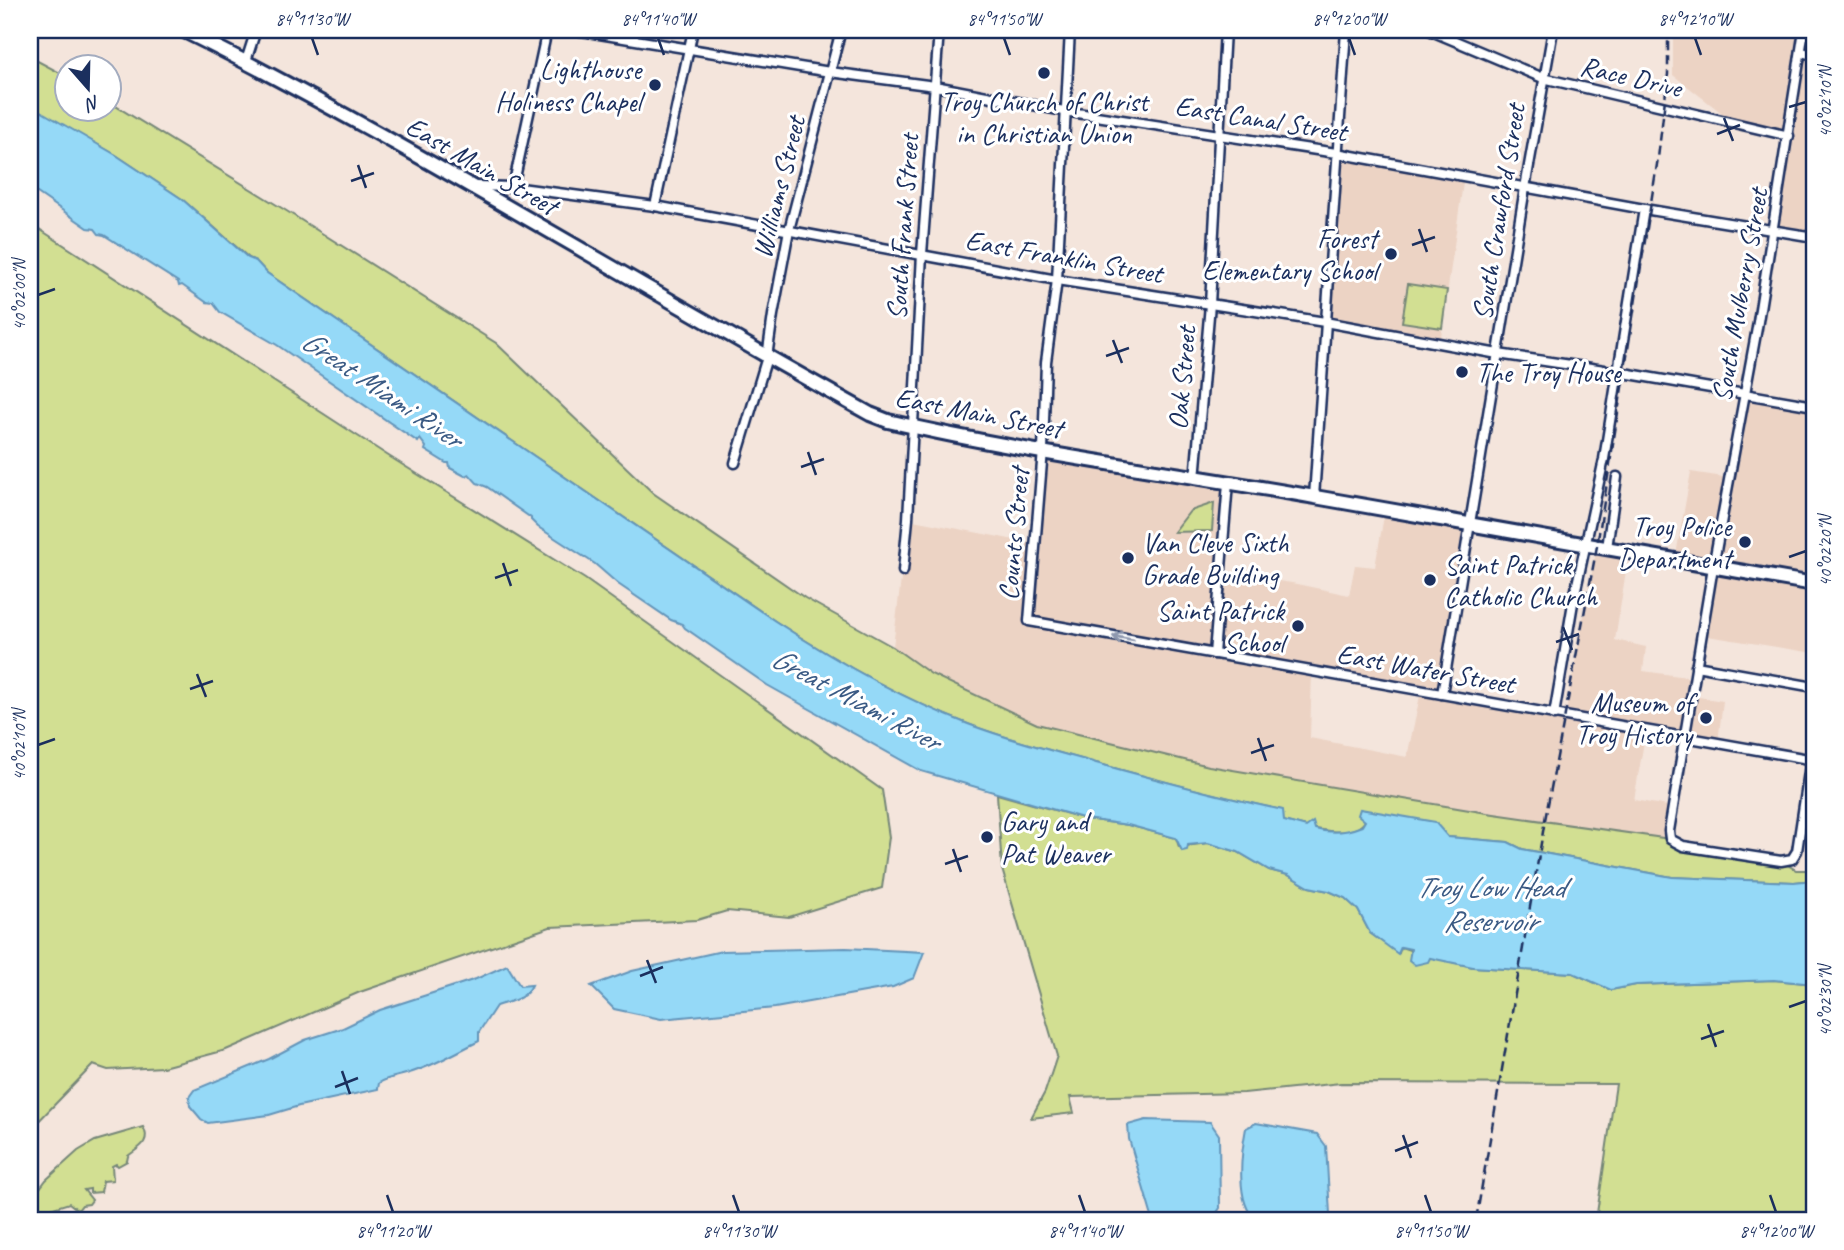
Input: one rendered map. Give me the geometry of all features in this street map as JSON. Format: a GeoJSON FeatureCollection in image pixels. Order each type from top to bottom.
{"type":"FeatureCollection","features":[{"type":"Feature","properties":{"kind":"main road","name":"East Main Street"},"geometry":{"type":"LineString","coordinates":[[182,30],[246,61],[470,186],[870,414],[912,426],[1195,478],[1814,584]]}},
{"type":"Feature","properties":{"kind":"street"},"geometry":{"type":"LineString","coordinates":[[246,61],[256,30]]}},
{"type":"Feature","properties":{"kind":"street"},"geometry":{"type":"LineString","coordinates":[[513,187],[547,30]]}},
{"type":"Feature","properties":{"kind":"street","name":"East Canal Street"},"geometry":{"type":"LineString","coordinates":[[575,30],[1336,153],[1814,237]]}},
{"type":"Feature","properties":{"kind":"street"},"geometry":{"type":"LineString","coordinates":[[655,206],[693,30]]}},
{"type":"Feature","properties":{"kind":"street","name":"Williams Street"},"geometry":{"type":"LineString","coordinates":[[735,463],[767,357],[789,230],[841,30]]}},
{"type":"Feature","properties":{"kind":"street","name":"South Frank Street"},"geometry":{"type":"LineString","coordinates":[[902,571],[908,519],[922,254],[939,30]]}},
{"type":"Feature","properties":{"kind":"street","name":"Counts Street"},"geometry":{"type":"LineString","coordinates":[[1029,621],[1043,450],[1046,362],[1057,280],[1070,30]]}},
{"type":"Feature","properties":{"kind":"street","name":"Oak Street"},"geometry":{"type":"LineString","coordinates":[[1195,478],[1210,304],[1225,30]]}},
{"type":"Feature","properties":{"kind":"street"},"geometry":{"type":"LineString","coordinates":[[1314,497],[1346,30]]}},
{"type":"Feature","properties":{"kind":"street","name":"Race Drive"},"geometry":{"type":"LineString","coordinates":[[1429,30],[1543,78],[1789,136]]}},
{"type":"Feature","properties":{"kind":"street","name":"South Crawford Street"},"geometry":{"type":"LineString","coordinates":[[1442,694],[1553,30]]}},
{"type":"Feature","properties":{"kind":"street","name":"South Mulberry Street"},"geometry":{"type":"LineString","coordinates":[[1804,30],[1774,230],[1713,567],[1669,831],[1670,839],[1683,846],[1782,862],[1793,859],[1797,851],[1812,760]]}},
{"type":"Feature","properties":{"kind":"street"},"geometry":{"type":"LineString","coordinates":[[1801,52],[1814,55]]}},
{"type":"Feature","properties":{"kind":"street","name":"East Franklin Street"},"geometry":{"type":"LineString","coordinates":[[470,186],[513,187],[655,206],[1057,280],[1325,322],[1498,354],[1814,406]]}},
{"type":"Feature","properties":{"kind":"street"},"geometry":{"type":"LineString","coordinates":[[1554,715],[1618,372],[1644,209]]}},
{"type":"Feature","properties":{"kind":"street"},"geometry":{"type":"LineString","coordinates":[[1607,548],[1617,477]]}},
{"type":"Feature","properties":{"kind":"street"},"geometry":{"type":"LineString","coordinates":[[1214,654],[1228,483]]}},
{"type":"Feature","properties":{"kind":"street","name":"East Water Street"},"geometry":{"type":"LineString","coordinates":[[1029,621],[1812,760]]}},
{"type":"Feature","properties":{"kind":"street"},"geometry":{"type":"LineString","coordinates":[[1696,667],[1814,687]]}},
{"type":"Feature","properties":{"kind":"street"},"geometry":{"type":"LineString","coordinates":[[1812,760],[1814,739]]}},
{"type":"Feature","properties":{"kind":"shaded area"},"geometry":{"type":"Polygon","coordinates":[[[1662,30],[1814,30],[1814,237],[1774,230],[1789,136],[1736,124],[1673,75],[1673,39],[1662,30]]]}},
{"type":"Feature","properties":{"kind":"shaded area","name":"Forest Elementary School"},"geometry":{"type":"Polygon","coordinates":[[[1336,153],[1464,176],[1440,343],[1325,322],[1336,153]]]}},
{"type":"Feature","properties":{"kind":"shaded area"},"geometry":{"type":"Polygon","coordinates":[[[1746,395],[1814,406],[1814,653],[1701,635],[1713,567],[1675,560],[1691,472],[1730,478],[1746,395]]]}},
{"type":"Feature","properties":{"kind":"shaded area"},"geometry":{"type":"Polygon","coordinates":[[[1043,450],[1228,483],[1222,573],[1349,595],[1355,565],[1375,567],[1385,510],[1471,526],[1442,694],[1565,716],[1597,546],[1629,552],[1615,640],[1646,647],[1643,671],[1694,678],[1692,696],[1723,701],[1718,742],[1646,730],[1634,800],[1673,807],[1670,839],[1487,813],[1209,766],[1037,724],[931,674],[893,647],[908,519],[1035,544],[1043,450]],[[1312,671],[1310,738],[1407,757],[1421,691],[1312,671]]]}},
{"type":"Feature","properties":{"kind":"green space"},"geometry":{"type":"Polygon","coordinates":[[[30,57],[52,69],[52,119],[30,105],[30,57]]]}},
{"type":"Feature","properties":{"kind":"green space"},"geometry":{"type":"Polygon","coordinates":[[[122,110],[285,210],[496,343],[653,493],[805,598],[893,647],[931,674],[1037,724],[1209,766],[1487,813],[1670,839],[1683,846],[1781,861],[1796,870],[1814,870],[1814,880],[1794,882],[1672,877],[1522,849],[1508,842],[1448,837],[1365,821],[1349,831],[1314,829],[1283,821],[1282,810],[1188,788],[1031,745],[968,724],[918,703],[845,664],[775,621],[267,273],[182,199],[116,155],[58,122],[122,122],[122,110]]]}},
{"type":"Feature","properties":{"kind":"green space"},"geometry":{"type":"Polygon","coordinates":[[[30,223],[387,455],[585,579],[882,790],[889,837],[882,888],[789,917],[727,911],[697,920],[550,927],[360,992],[226,1050],[163,1067],[108,1070],[93,1065],[30,1130],[30,223]]]}},
{"type":"Feature","properties":{"kind":"green space"},"geometry":{"type":"Polygon","coordinates":[[[1408,284],[1447,290],[1442,328],[1402,322],[1408,284]]]}},
{"type":"Feature","properties":{"kind":"green space"},"geometry":{"type":"Polygon","coordinates":[[[1214,503],[1212,531],[1174,532],[1190,511],[1214,503]]]}},
{"type":"Feature","properties":{"kind":"green space"},"geometry":{"type":"Polygon","coordinates":[[[997,794],[1086,819],[1128,825],[1176,838],[1179,847],[1208,843],[1238,852],[1269,870],[1288,875],[1309,887],[1345,898],[1358,910],[1370,933],[1399,953],[1401,947],[1473,967],[1573,973],[1611,990],[1636,985],[1774,980],[1814,984],[1814,1220],[1596,1220],[1616,1084],[1341,1083],[1244,1093],[1070,1097],[1074,1113],[1031,1118],[1045,1092],[1057,1056],[1002,869],[997,794]]]}},
{"type":"Feature","properties":{"kind":"green space"},"geometry":{"type":"Polygon","coordinates":[[[143,1127],[145,1141],[128,1156],[127,1161],[112,1166],[113,1180],[103,1181],[101,1192],[90,1193],[90,1189],[84,1190],[92,1200],[89,1204],[82,1205],[78,1210],[69,1203],[53,1208],[44,1218],[30,1220],[31,1200],[46,1180],[78,1151],[95,1141],[143,1127]]]}},
{"type":"Feature","properties":{"kind":"water"},"geometry":{"type":"Polygon","coordinates":[[[30,105],[52,118],[52,122],[59,122],[116,155],[182,199],[267,273],[775,621],[893,691],[943,714],[1048,750],[1283,810],[1284,821],[1306,827],[1313,822],[1315,829],[1321,831],[1339,832],[1362,826],[1365,821],[1358,815],[1360,809],[1435,822],[1448,837],[1508,842],[1522,849],[1672,877],[1794,882],[1814,880],[1814,984],[1774,980],[1636,985],[1611,990],[1573,973],[1473,967],[1430,958],[1428,962],[1415,965],[1409,960],[1411,949],[1401,947],[1398,954],[1370,933],[1358,910],[1345,898],[1309,887],[1288,875],[1269,870],[1238,852],[1208,843],[1188,845],[1187,850],[1182,851],[1176,838],[1128,825],[1086,819],[921,771],[767,685],[682,624],[671,620],[618,584],[595,564],[538,527],[531,518],[477,483],[469,474],[465,476],[450,468],[449,463],[425,450],[426,447],[420,439],[418,442],[277,345],[220,312],[213,303],[206,302],[182,285],[179,286],[178,282],[95,229],[88,228],[30,188],[30,105]]]}},
{"type":"Feature","properties":{"kind":"water"},"geometry":{"type":"Polygon","coordinates":[[[846,948],[924,952],[914,978],[893,987],[775,1008],[661,1019],[614,1009],[591,986],[632,971],[722,951],[846,948]]]}},
{"type":"Feature","properties":{"kind":"water"},"geometry":{"type":"Polygon","coordinates":[[[507,965],[520,986],[532,985],[521,997],[496,1006],[479,1032],[479,1041],[425,1068],[382,1081],[378,1089],[269,1115],[208,1123],[190,1106],[189,1097],[194,1090],[269,1059],[305,1040],[343,1028],[380,1010],[476,979],[507,965]]]}},
{"type":"Feature","properties":{"kind":"water"},"geometry":{"type":"Polygon","coordinates":[[[1146,1120],[1210,1122],[1219,1135],[1220,1208],[1212,1220],[1155,1220],[1152,1217],[1129,1139],[1128,1125],[1146,1120]]]}},
{"type":"Feature","properties":{"kind":"water"},"geometry":{"type":"Polygon","coordinates":[[[1256,1123],[1317,1134],[1326,1146],[1330,1214],[1327,1220],[1256,1220],[1249,1212],[1242,1190],[1242,1151],[1246,1128],[1256,1123]]]}},
{"type":"Feature","properties":{"kind":"railway"},"geometry":{"type":"LineString","coordinates":[[1476,1220],[1545,820],[1597,546],[1658,158],[1668,74],[1668,30]]}},
{"type":"Feature","properties":{"kind":"place","name":"Troy Church of Christ in Christian Union"},"geometry":{"type":"Point","coordinates":[1044,73]}},
{"type":"Feature","properties":{"kind":"place","name":"Lighthouse Holiness Chapel"},"geometry":{"type":"Point","coordinates":[655,85]}},
{"type":"Feature","properties":{"kind":"place","name":"Forest Elementary School"},"geometry":{"type":"Point","coordinates":[1391,254]}},
{"type":"Feature","properties":{"kind":"place","name":"The Troy House"},"geometry":{"type":"Point","coordinates":[1462,372]}},
{"type":"Feature","properties":{"kind":"place","name":"Troy Police Department"},"geometry":{"type":"Point","coordinates":[1745,542]}},
{"type":"Feature","properties":{"kind":"place","name":"Van Cleve Sixth Grade Building"},"geometry":{"type":"Point","coordinates":[1128,558]}},
{"type":"Feature","properties":{"kind":"place","name":"Saint Patrick Catholic Church"},"geometry":{"type":"Point","coordinates":[1430,580]}},
{"type":"Feature","properties":{"kind":"place","name":"Saint Patrick School"},"geometry":{"type":"Point","coordinates":[1298,626]}},
{"type":"Feature","properties":{"kind":"place","name":"Museum of Troy History"},"geometry":{"type":"Point","coordinates":[1706,718]}},
{"type":"Feature","properties":{"kind":"place","name":"Gary and Pat Weaver"},"geometry":{"type":"Point","coordinates":[987,837]}},
{"type":"Feature","properties":{"kind":"water label","name":"Great Miami River"},"geometry":{"type":"Point","coordinates":[382,389]}},
{"type":"Feature","properties":{"kind":"water label","name":"Great Miami River"},"geometry":{"type":"Point","coordinates":[856,699]}},
{"type":"Feature","properties":{"kind":"water label","name":"Troy Low Head Reservoir"},"geometry":{"type":"Point","coordinates":[1490,904]}}]}
